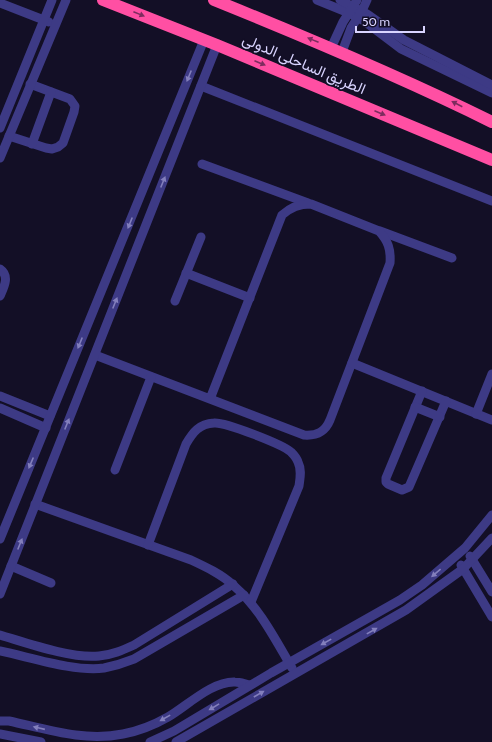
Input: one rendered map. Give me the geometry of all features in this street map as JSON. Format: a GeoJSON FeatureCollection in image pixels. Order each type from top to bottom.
{"type":"FeatureCollection","features":[{"type":"Feature","properties":{"kind":"highway","name":"الطريق الساحلى الدولى"},"geometry":{"type":"LineString","coordinates":[[103,0],[491,158]]}},
{"type":"Feature","properties":{"kind":"highway","name":"الطريق الساحلى الدولى"},"geometry":{"type":"LineString","coordinates":[[214,0],[336,50],[444,98],[492,122]]}},
{"type":"Feature","properties":{"kind":"street"},"geometry":{"type":"LineString","coordinates":[[0,128],[52,0]]}},
{"type":"Feature","properties":{"kind":"street"},"geometry":{"type":"LineString","coordinates":[[0,158],[66,0]]}},
{"type":"Feature","properties":{"kind":"street"},"geometry":{"type":"LineString","coordinates":[[317,0],[353,7]]}},
{"type":"Feature","properties":{"kind":"street"},"geometry":{"type":"LineString","coordinates":[[340,0],[353,7],[373,27],[401,50],[492,93]]}},
{"type":"Feature","properties":{"kind":"street"},"geometry":{"type":"LineString","coordinates":[[336,50],[360,15],[367,0]]}},
{"type":"Feature","properties":{"kind":"street"},"geometry":{"type":"LineString","coordinates":[[0,3],[56,24]]}},
{"type":"Feature","properties":{"kind":"street"},"geometry":{"type":"LineString","coordinates":[[336,50],[342,22],[353,7]]}},
{"type":"Feature","properties":{"kind":"street"},"geometry":{"type":"LineString","coordinates":[[360,15],[404,40],[492,84]]}},
{"type":"Feature","properties":{"kind":"street"},"geometry":{"type":"LineString","coordinates":[[0,539],[2,529],[46,428],[204,40]]}},
{"type":"Feature","properties":{"kind":"street"},"geometry":{"type":"LineString","coordinates":[[0,594],[216,45]]}},
{"type":"Feature","properties":{"kind":"street"},"geometry":{"type":"LineString","coordinates":[[9,136],[49,149],[58,147],[63,143],[75,106],[72,101],[30,84]]}},
{"type":"Feature","properties":{"kind":"street"},"geometry":{"type":"LineString","coordinates":[[201,86],[492,201]]}},
{"type":"Feature","properties":{"kind":"street"},"geometry":{"type":"LineString","coordinates":[[32,144],[51,92]]}},
{"type":"Feature","properties":{"kind":"street"},"geometry":{"type":"LineString","coordinates":[[202,164],[452,258]]}},
{"type":"Feature","properties":{"kind":"street"},"geometry":{"type":"LineString","coordinates":[[210,399],[282,215],[295,206],[311,204]]}},
{"type":"Feature","properties":{"kind":"street"},"geometry":{"type":"LineString","coordinates":[[95,355],[304,434],[312,436],[320,433],[327,428],[390,263],[391,254],[389,245],[385,237],[379,231]]}},
{"type":"Feature","properties":{"kind":"street"},"geometry":{"type":"LineString","coordinates":[[175,301],[201,237]]}},
{"type":"Feature","properties":{"kind":"street"},"geometry":{"type":"LineString","coordinates":[[0,269],[5,273],[6,279],[0,296]]}},
{"type":"Feature","properties":{"kind":"street"},"geometry":{"type":"LineString","coordinates":[[186,273],[250,298]]}},
{"type":"Feature","properties":{"kind":"street"},"geometry":{"type":"LineString","coordinates":[[352,363],[492,420]]}},
{"type":"Feature","properties":{"kind":"street"},"geometry":{"type":"LineString","coordinates":[[476,414],[492,374]]}},
{"type":"Feature","properties":{"kind":"street"},"geometry":{"type":"LineString","coordinates":[[115,470],[151,377]]}},
{"type":"Feature","properties":{"kind":"street"},"geometry":{"type":"LineString","coordinates":[[422,391],[386,480],[388,484],[402,490],[409,487],[446,401]]}},
{"type":"Feature","properties":{"kind":"street"},"geometry":{"type":"LineString","coordinates":[[0,396],[50,416]]}},
{"type":"Feature","properties":{"kind":"street"},"geometry":{"type":"LineString","coordinates":[[415,407],[440,417]]}},
{"type":"Feature","properties":{"kind":"street"},"geometry":{"type":"LineString","coordinates":[[0,408],[46,428]]}},
{"type":"Feature","properties":{"kind":"street"},"geometry":{"type":"LineString","coordinates":[[148,545],[186,444],[192,433],[203,425],[215,423],[227,425],[281,446],[291,452],[298,462],[301,474],[299,486],[251,602]]}},
{"type":"Feature","properties":{"kind":"street"},"geometry":{"type":"LineString","coordinates":[[35,504],[191,560],[213,570],[233,584],[251,602],[296,673]]}},
{"type":"Feature","properties":{"kind":"street"},"geometry":{"type":"LineString","coordinates":[[150,742],[174,731],[400,600],[422,585],[465,548],[492,515]]}},
{"type":"Feature","properties":{"kind":"street"},"geometry":{"type":"LineString","coordinates":[[176,742],[406,610],[463,569],[492,538]]}},
{"type":"Feature","properties":{"kind":"street"},"geometry":{"type":"LineString","coordinates":[[465,548],[492,592]]}},
{"type":"Feature","properties":{"kind":"street"},"geometry":{"type":"LineString","coordinates":[[455,557],[492,617]]}},
{"type":"Feature","properties":{"kind":"street"},"geometry":{"type":"LineString","coordinates":[[11,566],[51,583]]}},
{"type":"Feature","properties":{"kind":"street"},"geometry":{"type":"LineString","coordinates":[[0,635],[80,656],[99,656],[118,653],[134,645],[233,584]]}},
{"type":"Feature","properties":{"kind":"street"},"geometry":{"type":"LineString","coordinates":[[0,651],[72,667],[104,668],[119,665],[134,659],[244,595]]}},
{"type":"Feature","properties":{"kind":"street"},"geometry":{"type":"LineString","coordinates":[[0,721],[9,721],[86,737],[112,736],[136,731],[158,722],[220,685],[235,682],[250,686]]}},
{"type":"Feature","properties":{"kind":"street"},"geometry":{"type":"LineString","coordinates":[[0,734],[12,739],[41,742]]}}]}
